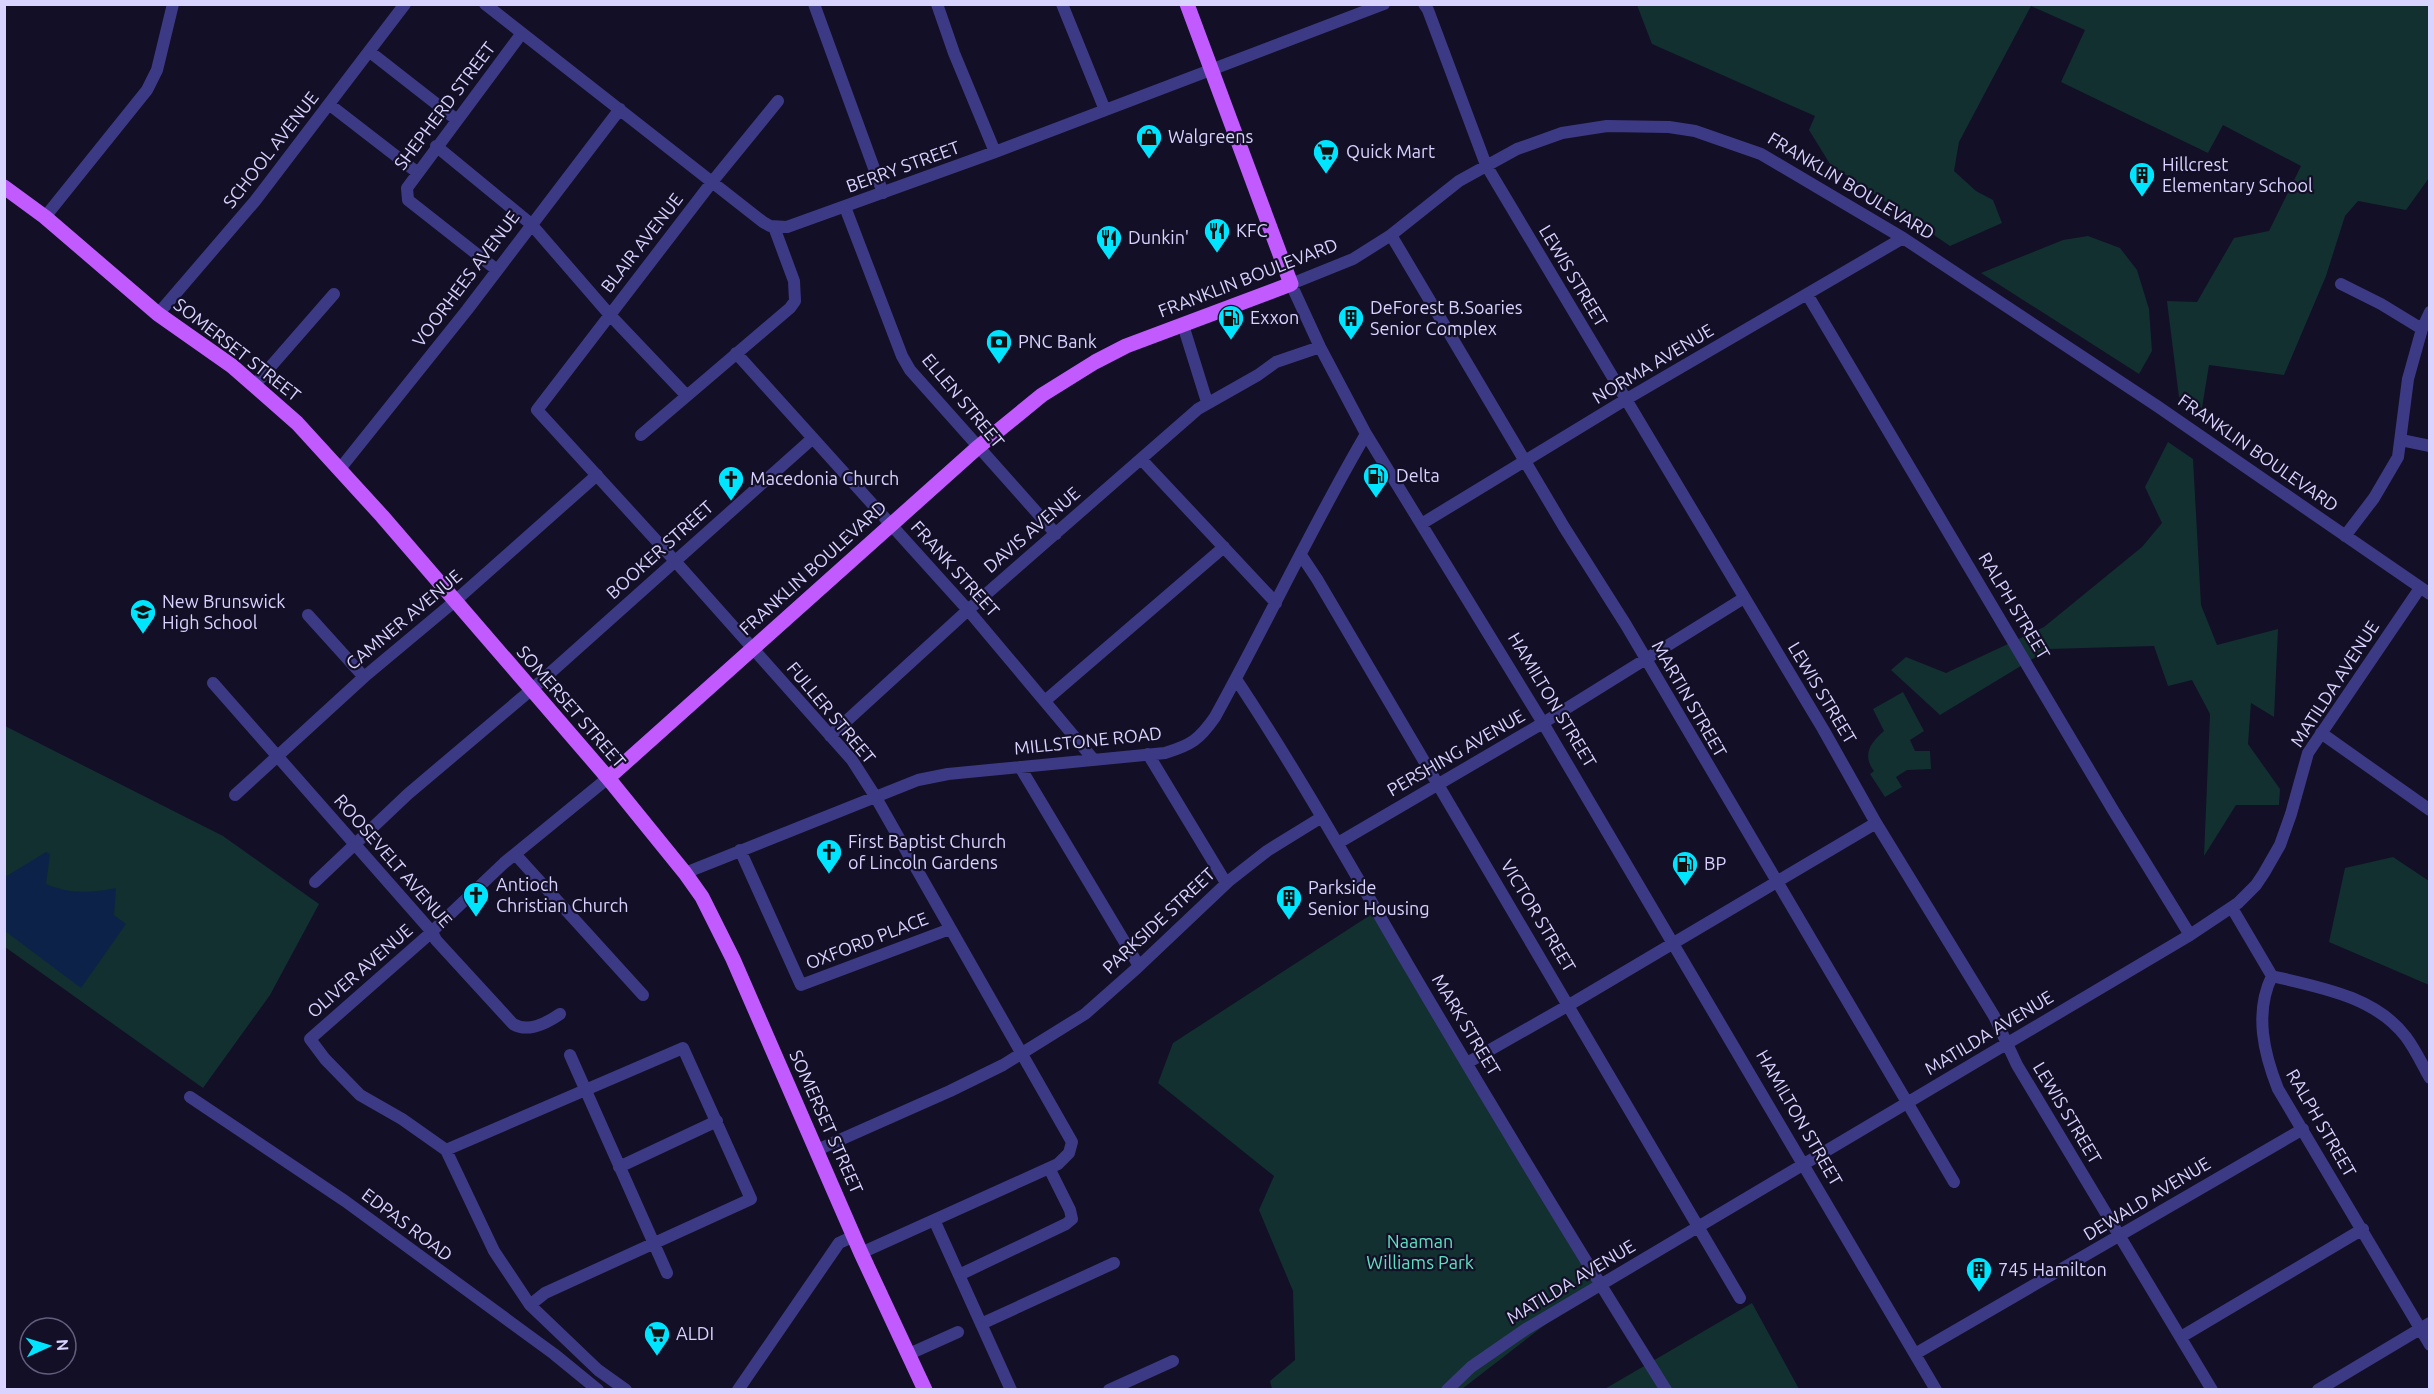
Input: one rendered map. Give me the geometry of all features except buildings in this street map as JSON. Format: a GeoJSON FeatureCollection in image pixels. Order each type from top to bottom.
{"type":"FeatureCollection","features":[{"type":"Feature","properties":{"kind":"main road","name":"HAMILTON STREET"},"geometry":{"type":"LineString","coordinates":[[1187,4],[1291,284]]}},
{"type":"Feature","properties":{"kind":"main road","name":"SOMERSET STREET"},"geometry":{"type":"LineString","coordinates":[[4,187],[45,217],[158,314],[253,383],[297,423],[608,778],[685,873],[702,897],[734,959],[861,1254],[925,1389]]}},
{"type":"Feature","properties":{"kind":"main road","name":"FRANKLIN BOULEVARD"},"geometry":{"type":"LineString","coordinates":[[608,778],[977,448],[1042,394],[1126,346],[1291,284]]}},
{"type":"Feature","properties":{"kind":"street"},"geometry":{"type":"LineString","coordinates":[[45,217],[147,90],[157,70],[173,4]]}},
{"type":"Feature","properties":{"kind":"street","name":"SCHOOL AVENUE"},"geometry":{"type":"LineString","coordinates":[[158,314],[255,201],[405,4]]}},
{"type":"Feature","properties":{"kind":"street"},"geometry":{"type":"LineString","coordinates":[[485,4],[712,182],[764,222],[774,227],[794,281],[795,301],[790,308],[641,435]]}},
{"type":"Feature","properties":{"kind":"street"},"geometry":{"type":"LineString","coordinates":[[814,4],[883,193]]}},
{"type":"Feature","properties":{"kind":"street"},"geometry":{"type":"LineString","coordinates":[[937,4],[954,53],[995,152]]}},
{"type":"Feature","properties":{"kind":"street"},"geometry":{"type":"LineString","coordinates":[[1062,4],[1105,110]]}},
{"type":"Feature","properties":{"kind":"street","name":"BERRY STREET"},"geometry":{"type":"LineString","coordinates":[[774,227],[787,227],[845,207],[1384,4]]}},
{"type":"Feature","properties":{"kind":"street","name":"LEWIS STREET"},"geometry":{"type":"LineString","coordinates":[[1424,4],[1486,165],[1823,729],[1876,823],[1994,1016],[2017,1065],[2211,1389]]}},
{"type":"Feature","properties":{"kind":"street","name":"SHEPHERD STREET"},"geometry":{"type":"LineString","coordinates":[[496,270],[408,200],[407,188],[522,33]]}},
{"type":"Feature","properties":{"kind":"street"},"geometry":{"type":"LineString","coordinates":[[370,52],[457,120]]}},
{"type":"Feature","properties":{"kind":"street","name":"BLAIR AVENUE"},"geometry":{"type":"LineString","coordinates":[[537,410],[609,314],[778,101]]}},
{"type":"Feature","properties":{"kind":"street"},"geometry":{"type":"LineString","coordinates":[[330,105],[418,172]]}},
{"type":"Feature","properties":{"kind":"street","name":"VOORHEES AVENUE"},"geometry":{"type":"LineString","coordinates":[[339,470],[620,110]]}},
{"type":"Feature","properties":{"kind":"street","name":"FRANKLIN BOULEVARD"},"geometry":{"type":"LineString","coordinates":[[1291,284],[1353,259],[1391,235],[1459,181],[1517,149],[1562,133],[1607,126],[1669,127],[1695,131],[1761,154],[1903,238],[2157,406],[2425,591]]}},
{"type":"Feature","properties":{"kind":"street"},"geometry":{"type":"LineString","coordinates":[[436,146],[531,225],[609,314],[686,395]]}},
{"type":"Feature","properties":{"kind":"street","name":"ELLEN STREET"},"geometry":{"type":"LineString","coordinates":[[845,207],[902,356],[923,386],[1056,534]]}},
{"type":"Feature","properties":{"kind":"street","name":"MARTIN STREET"},"geometry":{"type":"LineString","coordinates":[[1391,235],[1646,660],[1954,1182]]}},
{"type":"Feature","properties":{"kind":"street","name":"NORMA AVENUE"},"geometry":{"type":"LineString","coordinates":[[1422,523],[1625,400],[1903,238]]}},
{"type":"Feature","properties":{"kind":"street","name":"HAMILTON STREET"},"geometry":{"type":"LineString","coordinates":[[1291,284],[1320,347],[1366,434],[1543,723],[1936,1389]]}},
{"type":"Feature","properties":{"kind":"street"},"geometry":{"type":"LineString","coordinates":[[2342,284],[2422,329]]}},
{"type":"Feature","properties":{"kind":"street"},"geometry":{"type":"LineString","coordinates":[[253,383],[258,381],[334,294]]}},
{"type":"Feature","properties":{"kind":"street","name":"RALPH STREET"},"geometry":{"type":"LineString","coordinates":[[1808,294],[2113,810],[2190,935]]}},
{"type":"Feature","properties":{"kind":"street"},"geometry":{"type":"LineString","coordinates":[[2345,536],[2374,498],[2398,457],[2408,379],[2422,329],[2430,312]]}},
{"type":"Feature","properties":{"kind":"street"},"geometry":{"type":"LineString","coordinates":[[1183,325],[1207,402]]}},
{"type":"Feature","properties":{"kind":"street","name":"DAVIS AVENUE"},"geometry":{"type":"LineString","coordinates":[[830,736],[968,610],[1207,402],[1258,375],[1276,362],[1320,347]]}},
{"type":"Feature","properties":{"kind":"street","name":"FRANK STREET"},"geometry":{"type":"LineString","coordinates":[[736,353],[968,610],[1095,760]]}},
{"type":"Feature","properties":{"kind":"street","name":"FULLER STREET"},"geometry":{"type":"LineString","coordinates":[[537,410],[852,760],[875,796],[1067,1131],[1071,1146],[1069,1153],[1058,1164],[1049,1168]]}},
{"type":"Feature","properties":{"kind":"street","name":"MILLSTONE ROAD"},"geometry":{"type":"LineString","coordinates":[[685,873],[918,780],[948,774],[1165,753],[1191,745],[1203,734],[1215,717],[1326,504],[1366,434]]}},
{"type":"Feature","properties":{"kind":"street","name":"BOOKER STREET"},"geometry":{"type":"LineString","coordinates":[[315,882],[356,846],[408,794],[531,690],[813,438]]}},
{"type":"Feature","properties":{"kind":"street"},"geometry":{"type":"LineString","coordinates":[[2401,440],[2430,446]]}},
{"type":"Feature","properties":{"kind":"street"},"geometry":{"type":"LineString","coordinates":[[1142,459],[1276,603]]}},
{"type":"Feature","properties":{"kind":"street","name":"CAMNER AVENUE"},"geometry":{"type":"LineString","coordinates":[[235,795],[364,677],[455,601],[597,475]]}},
{"type":"Feature","properties":{"kind":"street"},"geometry":{"type":"LineString","coordinates":[[1046,700],[1224,547]]}},
{"type":"Feature","properties":{"kind":"street","name":"VICTOR STREET"},"geometry":{"type":"LineString","coordinates":[[1300,555],[1317,579],[1438,783],[1740,1298]]}},
{"type":"Feature","properties":{"kind":"street","name":"MATILDA AVENUE"},"geometry":{"type":"LineString","coordinates":[[1447,1389],[1501,1345],[2232,908],[2256,885],[2280,845],[2308,753],[2425,591]]}},
{"type":"Feature","properties":{"kind":"street","name":"PERSHING AVENUE"},"geometry":{"type":"LineString","coordinates":[[1338,843],[1543,723],[1744,598]]}},
{"type":"Feature","properties":{"kind":"street"},"geometry":{"type":"LineString","coordinates":[[308,615],[364,677]]}},
{"type":"Feature","properties":{"kind":"street","name":"MARK STREET"},"geometry":{"type":"LineString","coordinates":[[1236,679],[1338,843],[1600,1285],[1666,1389]]}},
{"type":"Feature","properties":{"kind":"street","name":"ROOSEVELT AVENUE"},"geometry":{"type":"LineString","coordinates":[[213,683],[432,932],[436,940],[513,1024],[526,1028],[539,1025],[560,1014]]}},
{"type":"Feature","properties":{"kind":"street"},"geometry":{"type":"LineString","coordinates":[[2321,733],[2430,810]]}},
{"type":"Feature","properties":{"kind":"street"},"geometry":{"type":"LineString","coordinates":[[1148,754],[1226,883]]}},
{"type":"Feature","properties":{"kind":"street"},"geometry":{"type":"LineString","coordinates":[[1020,767],[1139,966]]}},
{"type":"Feature","properties":{"kind":"street","name":"OLIVER AVENUE"},"geometry":{"type":"LineString","coordinates":[[608,778],[515,854],[432,932],[310,1039],[325,1059],[360,1095],[402,1119],[446,1150],[494,1251],[530,1305],[598,1370],[626,1389]]}},
{"type":"Feature","properties":{"kind":"street","name":"PARKSIDE STREET"},"geometry":{"type":"LineString","coordinates":[[817,1150],[950,1091],[1022,1053],[1084,1014],[1139,966],[1226,883],[1267,851],[1322,817]]}},
{"type":"Feature","properties":{"kind":"street"},"geometry":{"type":"LineString","coordinates":[[1467,1063],[1876,823]]}},
{"type":"Feature","properties":{"kind":"street","name":"OXFORD PLACE"},"geometry":{"type":"LineString","coordinates":[[740,850],[801,985],[950,929]]}},
{"type":"Feature","properties":{"kind":"street"},"geometry":{"type":"LineString","coordinates":[[515,854],[643,995]]}},
{"type":"Feature","properties":{"kind":"street"},"geometry":{"type":"LineString","coordinates":[[2232,908],[2272,976],[2345,995],[2376,1010],[2406,1037],[2430,1078]]}},
{"type":"Feature","properties":{"kind":"street","name":"RALPH STREET"},"geometry":{"type":"LineString","coordinates":[[2272,976],[2267,986],[2262,1021],[2266,1059],[2278,1089],[2362,1229],[2425,1326],[2430,1345]]}},
{"type":"Feature","properties":{"kind":"street"},"geometry":{"type":"LineString","coordinates":[[446,1150],[684,1048],[751,1198],[545,1293],[530,1305]]}},
{"type":"Feature","properties":{"kind":"street"},"geometry":{"type":"LineString","coordinates":[[570,1055],[667,1273]]}},
{"type":"Feature","properties":{"kind":"street","name":"EDPAS ROAD"},"geometry":{"type":"LineString","coordinates":[[190,1097],[345,1201],[554,1354],[598,1389]]}},
{"type":"Feature","properties":{"kind":"street"},"geometry":{"type":"LineString","coordinates":[[619,1167],[717,1121]]}},
{"type":"Feature","properties":{"kind":"street","name":"DEWALD AVENUE"},"geometry":{"type":"LineString","coordinates":[[1915,1354],[2303,1129]]}},
{"type":"Feature","properties":{"kind":"street"},"geometry":{"type":"LineString","coordinates":[[861,1254],[1049,1168],[1070,1210],[1072,1219],[1066,1224],[958,1275]]}},
{"type":"Feature","properties":{"kind":"street"},"geometry":{"type":"LineString","coordinates":[[935,1222],[1011,1389]]}},
{"type":"Feature","properties":{"kind":"street"},"geometry":{"type":"LineString","coordinates":[[2181,1337],[2362,1229]]}},
{"type":"Feature","properties":{"kind":"street"},"geometry":{"type":"LineString","coordinates":[[738,1389],[839,1243],[854,1236]]}},
{"type":"Feature","properties":{"kind":"street"},"geometry":{"type":"LineString","coordinates":[[981,1324],[1114,1263]]}},
{"type":"Feature","properties":{"kind":"street"},"geometry":{"type":"LineString","coordinates":[[2318,1389],[2425,1326]]}},
{"type":"Feature","properties":{"kind":"street"},"geometry":{"type":"LineString","coordinates":[[909,1354],[958,1332]]}},
{"type":"Feature","properties":{"kind":"street"},"geometry":{"type":"LineString","coordinates":[[1109,1389],[1173,1361]]}},
{"type":"Feature","properties":{"kind":"green space"},"geometry":{"type":"Polygon","coordinates":[[[1637,5],[2429,5],[2429,178],[2406,210],[2358,201],[2345,216],[2326,276],[2284,375],[2209,365],[2202,408],[2179,397],[2167,301],[2197,302],[2234,238],[2269,231],[2301,166],[2223,125],[2208,153],[2061,82],[2085,30],[2031,6],[1959,142],[1954,171],[1976,191],[1993,200],[2002,223],[1950,246],[1830,164],[1809,130],[1815,116],[1652,44],[1637,5]]]}},
{"type":"Feature","properties":{"kind":"green space"},"geometry":{"type":"Polygon","coordinates":[[[2088,236],[2120,248],[2137,270],[2149,309],[2152,351],[2139,374],[1981,273],[2063,240],[2088,236]]]}},
{"type":"Feature","properties":{"kind":"green space"},"geometry":{"type":"Polygon","coordinates":[[[2168,442],[2193,459],[2201,605],[2217,645],[2278,629],[2274,717],[2251,703],[2248,744],[2280,789],[2279,805],[2236,805],[2204,856],[2210,714],[2192,680],[2168,686],[2154,646],[2049,649],[1940,715],[1891,670],[1906,657],[1946,673],[2044,627],[2142,547],[2162,523],[2145,487],[2168,442]]]}},
{"type":"Feature","properties":{"kind":"green space"},"geometry":{"type":"Polygon","coordinates":[[[1903,692],[1924,731],[1910,740],[1915,751],[1930,751],[1931,769],[1907,770],[1896,777],[1902,787],[1885,797],[1870,774],[1874,771],[1870,765],[1869,750],[1884,731],[1873,709],[1903,692]]]}},
{"type":"Feature","properties":{"kind":"green space"},"geometry":{"type":"Polygon","coordinates":[[[5,726],[223,836],[319,904],[270,995],[203,1088],[5,947],[5,726]]]}},
{"type":"Feature","properties":{"kind":"green space"},"geometry":{"type":"Polygon","coordinates":[[[2393,857],[2429,881],[2429,985],[2329,942],[2345,868],[2393,857]]]}},
{"type":"Feature","properties":{"kind":"green space","name":"Naaman Williams Park"},"geometry":{"type":"Polygon","coordinates":[[[1375,912],[1595,1286],[1462,1389],[1272,1389],[1270,1381],[1295,1360],[1293,1291],[1259,1210],[1274,1176],[1158,1083],[1173,1043],[1375,912]]]}},
{"type":"Feature","properties":{"kind":"green space"},"geometry":{"type":"Polygon","coordinates":[[[1752,1303],[1799,1389],[1603,1390],[1752,1303]]]}},
{"type":"Feature","properties":{"kind":"water"},"geometry":{"type":"Polygon","coordinates":[[[46,852],[50,854],[46,884],[63,890],[80,892],[116,888],[114,915],[126,924],[81,988],[5,931],[5,877],[46,852]]]}},
{"type":"Feature","properties":{"kind":"place","name":"Walgreens"},"geometry":{"type":"Point","coordinates":[1149,160]}},
{"type":"Feature","properties":{"kind":"place","name":"Quick Mart"},"geometry":{"type":"Point","coordinates":[1326,175]}},
{"type":"Feature","properties":{"kind":"place","name":"Hillcrest Elementary School"},"geometry":{"type":"Point","coordinates":[2142,198]}},
{"type":"Feature","properties":{"kind":"place","name":"KFC"},"geometry":{"type":"Point","coordinates":[1217,254]}},
{"type":"Feature","properties":{"kind":"place","name":"Dunkin'"},"geometry":{"type":"Point","coordinates":[1109,261]}},
{"type":"Feature","properties":{"kind":"place","name":"Exxon"},"geometry":{"type":"Point","coordinates":[1231,341]}},
{"type":"Feature","properties":{"kind":"place","name":"DeForest B.Soaries Senior Complex"},"geometry":{"type":"Point","coordinates":[1351,341]}},
{"type":"Feature","properties":{"kind":"place","name":"PNC Bank"},"geometry":{"type":"Point","coordinates":[999,365]}},
{"type":"Feature","properties":{"kind":"place","name":"Delta"},"geometry":{"type":"Point","coordinates":[1376,499]}},
{"type":"Feature","properties":{"kind":"place","name":"Macedonia Church"},"geometry":{"type":"Point","coordinates":[731,502]}},
{"type":"Feature","properties":{"kind":"place","name":"New Brunswick High School"},"geometry":{"type":"Point","coordinates":[143,635]}},
{"type":"Feature","properties":{"kind":"place","name":"First Baptist Church of Lincoln Gardens"},"geometry":{"type":"Point","coordinates":[829,875]}},
{"type":"Feature","properties":{"kind":"place","name":"BP"},"geometry":{"type":"Point","coordinates":[1685,887]}},
{"type":"Feature","properties":{"kind":"place","name":"Antioch Christian Church"},"geometry":{"type":"Point","coordinates":[476,918]}},
{"type":"Feature","properties":{"kind":"place","name":"Parkside Senior Housing"},"geometry":{"type":"Point","coordinates":[1289,921]}},
{"type":"Feature","properties":{"kind":"place","name":"745 Hamilton"},"geometry":{"type":"Point","coordinates":[1979,1293]}},
{"type":"Feature","properties":{"kind":"place","name":"ALDI"},"geometry":{"type":"Point","coordinates":[657,1357]}}]}
